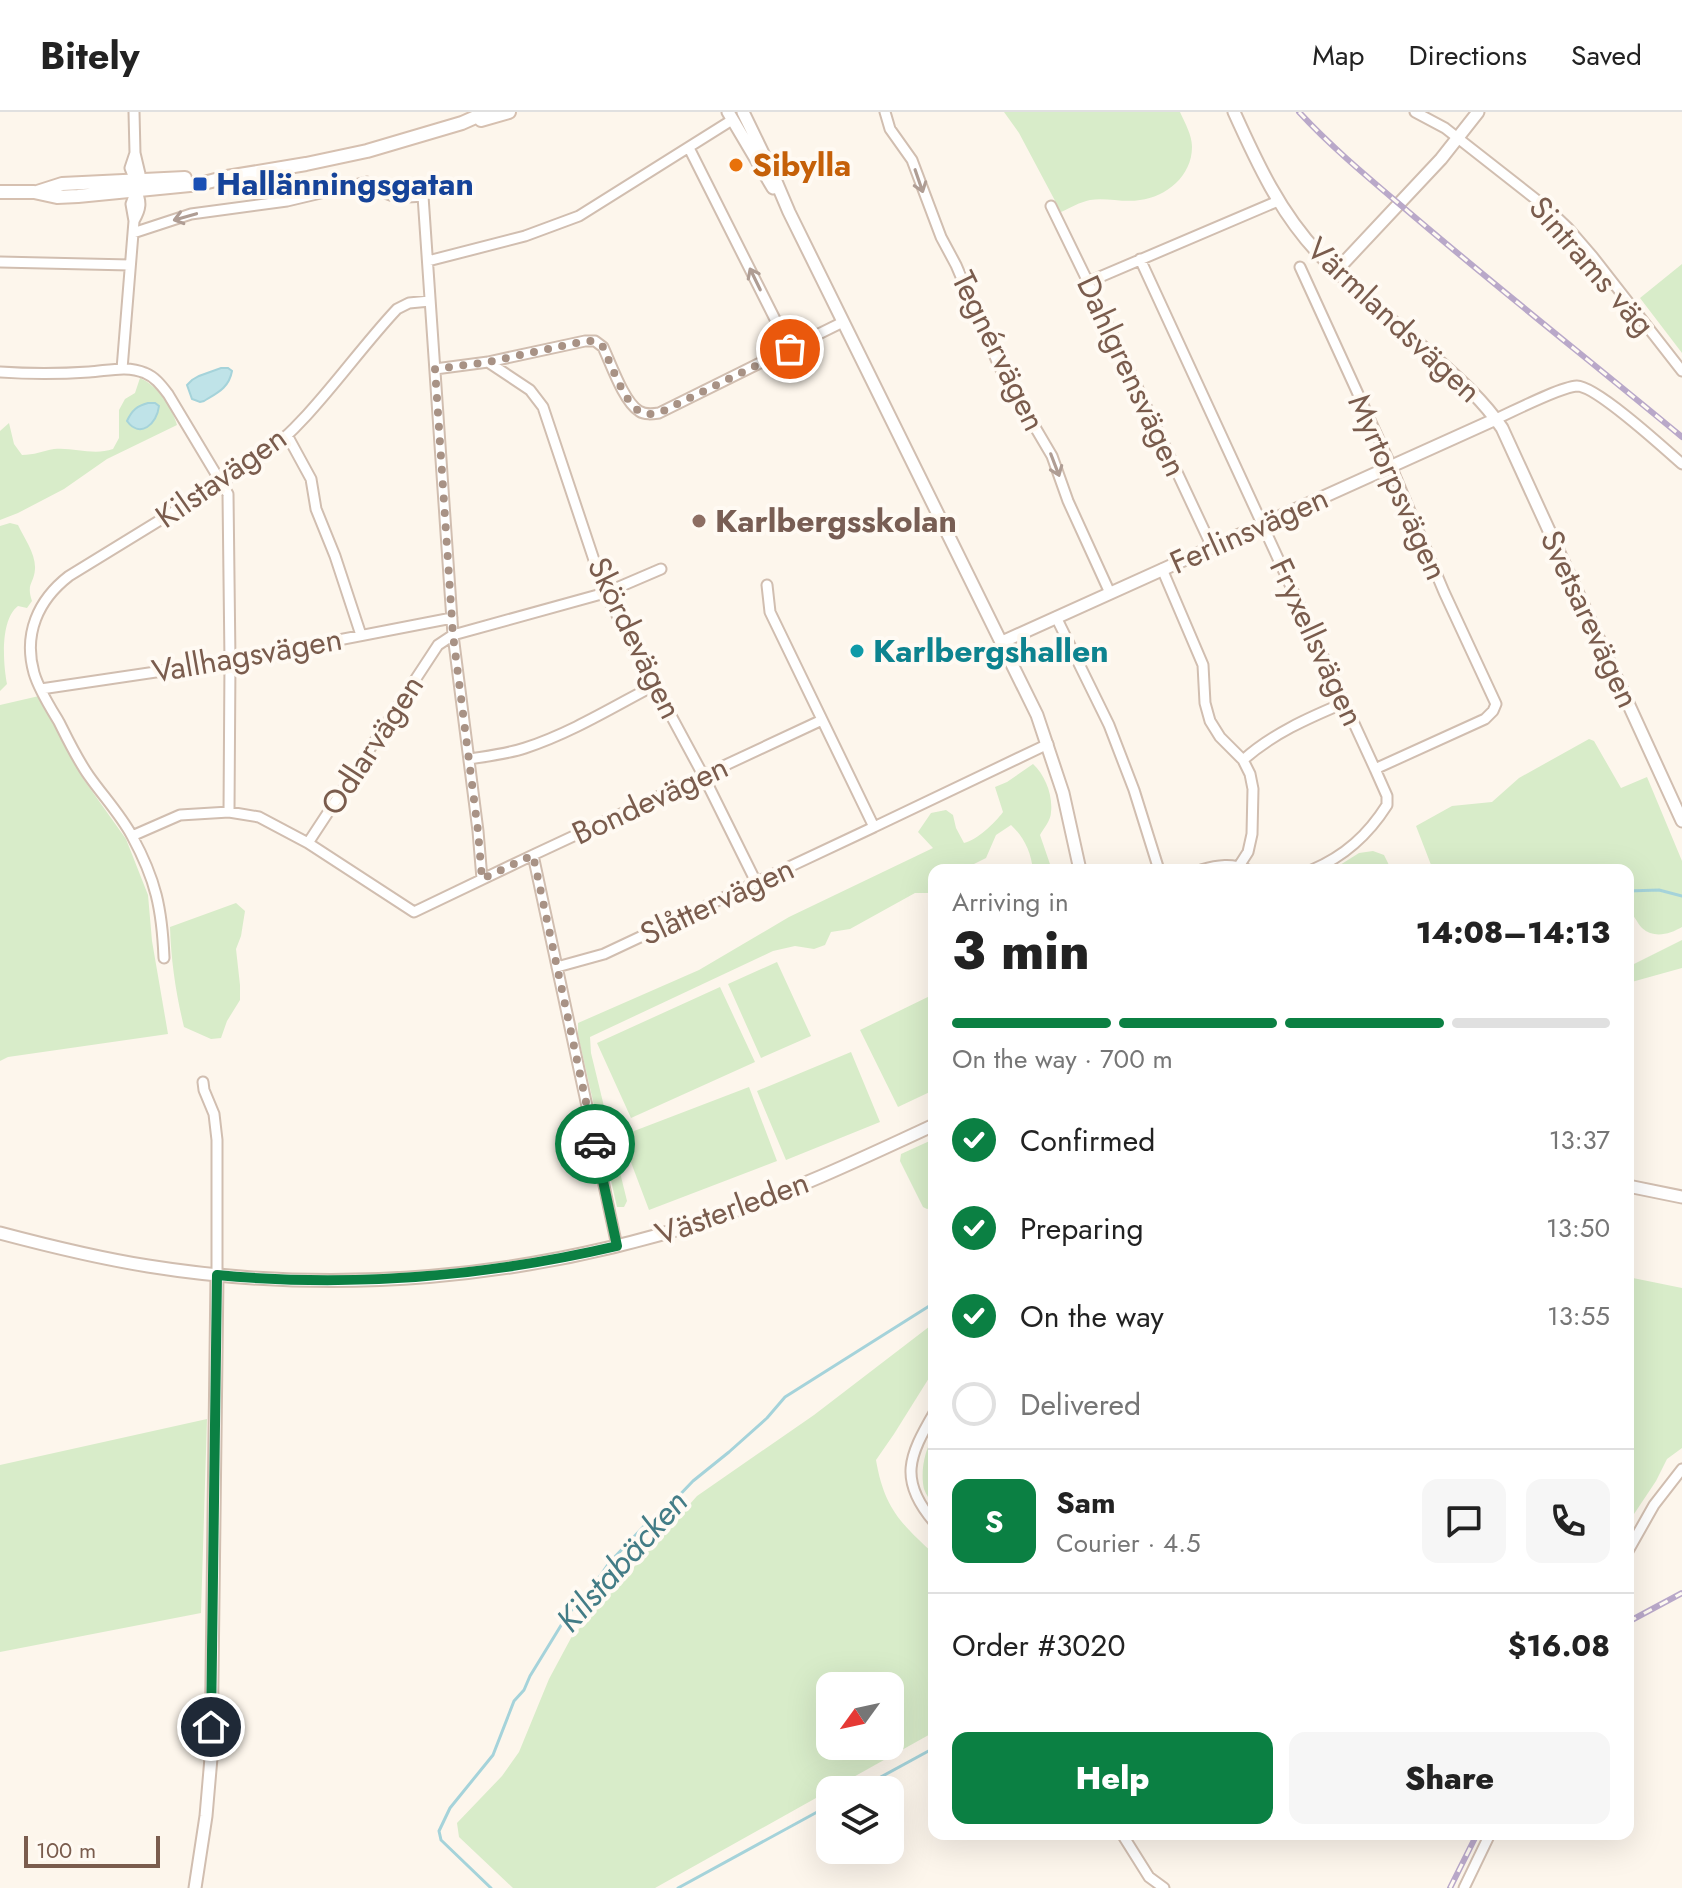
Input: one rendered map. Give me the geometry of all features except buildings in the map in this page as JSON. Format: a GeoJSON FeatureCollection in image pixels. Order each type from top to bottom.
{"type":"FeatureCollection","features":[{"type":"Feature","properties":{"kind":"main road"},"geometry":{"type":"LineString","coordinates":[[462,123],[487,112]]}},
{"type":"Feature","properties":{"kind":"main road"},"geometry":{"type":"LineString","coordinates":[[0,192],[34,192],[67,197],[227,177],[367,151],[509,112]]}},
{"type":"Feature","properties":{"kind":"street"},"geometry":{"type":"LineString","coordinates":[[122,369],[134,221],[141,203],[136,186],[140,174],[135,153],[134,112]]}},
{"type":"Feature","properties":{"kind":"street"},"geometry":{"type":"LineString","coordinates":[[428,261],[525,236],[579,216],[689,148],[730,116],[744,112],[789,212],[1037,715],[1063,793],[1079,864]]}},
{"type":"Feature","properties":{"kind":"street","name":"Tegnérvägen"},"geometry":{"type":"LineString","coordinates":[[885,112],[890,129],[912,160],[935,222],[999,366],[1052,456],[1068,501],[1110,593]]}},
{"type":"Feature","properties":{"kind":"street","name":"Värmlandsvägen"},"geometry":{"type":"LineString","coordinates":[[1234,112],[1278,201],[1306,240],[1336,271],[1474,393],[1496,419],[1566,388],[1580,386],[1603,399],[1682,464]]}},
{"type":"Feature","properties":{"kind":"street","name":"Sintrams väg"},"geometry":{"type":"LineString","coordinates":[[1415,112],[1432,120],[1526,191],[1568,228],[1682,371]]}},
{"type":"Feature","properties":{"kind":"street"},"geometry":{"type":"LineString","coordinates":[[1336,271],[1441,159],[1478,112]]}},
{"type":"Feature","properties":{"kind":"street"},"geometry":{"type":"LineString","coordinates":[[730,116],[789,212]]}},
{"type":"Feature","properties":{"kind":"street"},"geometry":{"type":"LineString","coordinates":[[689,148],[790,349]]}},
{"type":"Feature","properties":{"kind":"street"},"geometry":{"type":"LineString","coordinates":[[133,233],[191,214],[287,201],[367,182],[397,197],[423,196],[453,635],[482,879]]}},
{"type":"Feature","properties":{"kind":"street"},"geometry":{"type":"LineString","coordinates":[[1088,282],[1278,201]]}},
{"type":"Feature","properties":{"kind":"street","name":"Dahlgrensvägen"},"geometry":{"type":"LineString","coordinates":[[1051,206],[1212,547]]}},
{"type":"Feature","properties":{"kind":"street","name":"Fryxellsvägen"},"geometry":{"type":"LineString","coordinates":[[1140,259],[1387,796],[1387,805],[1379,818],[1355,844],[1327,864]]}},
{"type":"Feature","properties":{"kind":"street"},"geometry":{"type":"LineString","coordinates":[[0,262],[130,265]]}},
{"type":"Feature","properties":{"kind":"street","name":"Myrtorpsvägen"},"geometry":{"type":"LineString","coordinates":[[1300,267],[1495,706],[1485,719],[1375,769]]}},
{"type":"Feature","properties":{"kind":"street","name":"Kilstavägen"},"geometry":{"type":"LineString","coordinates":[[164,958],[158,897],[153,882],[132,836],[85,769],[41,689],[32,662],[32,630],[55,587],[258,460],[287,435],[397,309],[409,303],[430,301]]}},
{"type":"Feature","properties":{"kind":"street"},"geometry":{"type":"LineString","coordinates":[[435,369],[595,341],[603,347],[631,403],[648,414],[659,413],[843,322]]}},
{"type":"Feature","properties":{"kind":"street","name":"Skördevägen"},"geometry":{"type":"LineString","coordinates":[[488,362],[530,390],[543,407],[605,593],[703,775],[756,882]]}},
{"type":"Feature","properties":{"kind":"street"},"geometry":{"type":"LineString","coordinates":[[0,372],[135,369],[147,373],[168,394],[228,494],[229,812]]}},
{"type":"Feature","properties":{"kind":"street","name":"Ferlinsvägen"},"geometry":{"type":"LineString","coordinates":[[1002,642],[1496,419]]}},
{"type":"Feature","properties":{"kind":"street","name":"Svetsarevägen"},"geometry":{"type":"LineString","coordinates":[[1496,419],[1517,458],[1682,821]]}},
{"type":"Feature","properties":{"kind":"street"},"geometry":{"type":"LineString","coordinates":[[287,435],[311,479],[319,520],[335,556],[361,635]]}},
{"type":"Feature","properties":{"kind":"street","name":"Odlarvägen"},"geometry":{"type":"LineString","coordinates":[[308,843],[438,645],[453,635],[605,593],[661,569]]}},
{"type":"Feature","properties":{"kind":"street"},"geometry":{"type":"LineString","coordinates":[[1162,569],[1203,665],[1205,703],[1210,721],[1220,737],[1243,760],[1250,774],[1254,811],[1244,864]]}},
{"type":"Feature","properties":{"kind":"street"},"geometry":{"type":"LineString","coordinates":[[767,585],[770,612],[874,827]]}},
{"type":"Feature","properties":{"kind":"street"},"geometry":{"type":"LineString","coordinates":[[1056,617],[1109,725],[1157,864]]}},
{"type":"Feature","properties":{"kind":"street","name":"Vallhagsvägen"},"geometry":{"type":"LineString","coordinates":[[41,689],[230,661],[452,618]]}},
{"type":"Feature","properties":{"kind":"street"},"geometry":{"type":"LineString","coordinates":[[469,759],[521,750],[544,741],[655,685]]}},
{"type":"Feature","properties":{"kind":"street"},"geometry":{"type":"LineString","coordinates":[[1243,760],[1304,720],[1344,703]]}},
{"type":"Feature","properties":{"kind":"street","name":"Bondevägen"},"geometry":{"type":"LineString","coordinates":[[132,836],[180,815],[229,812],[259,817],[308,843],[414,912],[822,720]]}},
{"type":"Feature","properties":{"kind":"street","name":"Slåttervägen"},"geometry":{"type":"LineString","coordinates":[[557,967],[604,954],[1048,744]]}},
{"type":"Feature","properties":{"kind":"street"},"geometry":{"type":"LineString","coordinates":[[533,855],[617,1246]]}},
{"type":"Feature","properties":{"kind":"street"},"geometry":{"type":"LineString","coordinates":[[195,1888],[211,1758],[217,1275],[217,1140],[214,1114],[203,1082]]}},
{"type":"Feature","properties":{"kind":"street","name":"Västerleden"},"geometry":{"type":"LineString","coordinates":[[0,1233],[119,1261],[217,1275],[326,1281],[424,1278],[519,1267],[617,1246],[706,1221],[802,1185],[928,1128]]}},
{"type":"Feature","properties":{"kind":"street"},"geometry":{"type":"LineString","coordinates":[[1634,1187],[1682,1197]]}},
{"type":"Feature","properties":{"kind":"street"},"geometry":{"type":"LineString","coordinates":[[928,1424],[914,1449],[911,1481],[916,1496],[928,1513]]}},
{"type":"Feature","properties":{"kind":"street"},"geometry":{"type":"LineString","coordinates":[[1634,1540],[1654,1505],[1682,1469]]}},
{"type":"Feature","properties":{"kind":"street"},"geometry":{"type":"LineString","coordinates":[[1126,1840],[1149,1877],[1164,1888]]}},
{"type":"Feature","properties":{"kind":"street"},"geometry":{"type":"LineString","coordinates":[[1464,1888],[1487,1840]]}},
{"type":"Feature","properties":{"kind":"green space"},"geometry":{"type":"Polygon","coordinates":[[[1004,112],[1180,112],[1191,138],[1191,157],[1182,176],[1159,195],[1134,201],[1090,200],[1061,212],[1019,133],[1004,112]]]}},
{"type":"Feature","properties":{"kind":"green space"},"geometry":{"type":"Polygon","coordinates":[[[1682,264],[1682,353],[1640,298],[1682,264]]]}},
{"type":"Feature","properties":{"kind":"green space"},"geometry":{"type":"Polygon","coordinates":[[[140,378],[153,386],[163,398],[177,425],[107,459],[64,489],[0,520],[0,431],[9,423],[14,444],[22,455],[54,449],[98,452],[113,449],[119,438],[119,410],[125,399],[135,393],[140,378]]]}},
{"type":"Feature","properties":{"kind":"green space"},"geometry":{"type":"Polygon","coordinates":[[[10,523],[18,525],[32,552],[35,569],[30,587],[32,601],[27,608],[18,606],[8,621],[4,654],[7,684],[0,691],[0,526],[10,523]]]}},
{"type":"Feature","properties":{"kind":"green space"},"geometry":{"type":"Polygon","coordinates":[[[39,696],[84,780],[126,839],[148,895],[152,941],[168,1034],[8,1057],[0,1061],[0,705],[39,696]]]}},
{"type":"Feature","properties":{"kind":"green space"},"geometry":{"type":"Polygon","coordinates":[[[1589,739],[1594,741],[1621,788],[1647,777],[1682,861],[1682,927],[1662,934],[1642,928],[1634,916],[1634,864],[1431,864],[1416,826],[1452,806],[1492,802],[1519,778],[1589,739]]]}},
{"type":"Feature","properties":{"kind":"green space"},"geometry":{"type":"Polygon","coordinates":[[[1033,764],[1044,780],[1051,799],[1051,812],[1040,835],[1050,864],[1032,864],[1026,845],[1011,825],[996,835],[986,858],[974,864],[928,864],[928,893],[915,893],[850,929],[831,932],[825,945],[814,949],[795,946],[773,951],[590,1037],[591,1053],[627,1201],[624,1207],[617,1207],[578,1035],[578,1023],[699,970],[789,917],[933,848],[918,832],[931,813],[946,810],[953,815],[964,843],[974,838],[991,826],[1003,812],[995,787],[1033,764]]]}},
{"type":"Feature","properties":{"kind":"green space"},"geometry":{"type":"Polygon","coordinates":[[[1373,851],[1384,855],[1388,864],[1342,864],[1359,853],[1373,851]]]}},
{"type":"Feature","properties":{"kind":"green space"},"geometry":{"type":"Polygon","coordinates":[[[236,903],[245,911],[236,949],[240,1000],[221,1038],[211,1039],[184,1027],[174,977],[170,927],[236,903]]]}},
{"type":"Feature","properties":{"kind":"green space"},"geometry":{"type":"Polygon","coordinates":[[[1682,940],[1682,968],[1634,981],[1634,964],[1682,940]]]}},
{"type":"Feature","properties":{"kind":"green space"},"geometry":{"type":"Polygon","coordinates":[[[777,962],[811,1036],[761,1058],[728,984],[777,962]]]}},
{"type":"Feature","properties":{"kind":"green space"},"geometry":{"type":"Polygon","coordinates":[[[720,987],[755,1062],[631,1118],[597,1043],[720,987]]]}},
{"type":"Feature","properties":{"kind":"green space"},"geometry":{"type":"Polygon","coordinates":[[[928,997],[928,1093],[898,1107],[860,1030],[928,997]]]}},
{"type":"Feature","properties":{"kind":"green space"},"geometry":{"type":"Polygon","coordinates":[[[851,1052],[880,1122],[786,1160],[757,1091],[851,1052]]]}},
{"type":"Feature","properties":{"kind":"green space"},"geometry":{"type":"Polygon","coordinates":[[[749,1087],[777,1161],[649,1210],[621,1136],[749,1087]]]}},
{"type":"Feature","properties":{"kind":"green space"},"geometry":{"type":"Polygon","coordinates":[[[928,1142],[928,1209],[923,1207],[900,1161],[901,1154],[928,1142]]]}},
{"type":"Feature","properties":{"kind":"green space"},"geometry":{"type":"Polygon","coordinates":[[[1634,1278],[1682,1288],[1682,1448],[1667,1459],[1634,1514],[1634,1278]]]}},
{"type":"Feature","properties":{"kind":"green space"},"geometry":{"type":"Polygon","coordinates":[[[928,1328],[928,1380],[876,1460],[884,1490],[895,1513],[928,1548],[928,1735],[904,1749],[904,1672],[816,1672],[816,1760],[884,1760],[855,1776],[816,1776],[816,1798],[655,1888],[513,1888],[459,1837],[457,1823],[502,1776],[519,1752],[549,1679],[571,1638],[697,1496],[814,1415],[928,1328]]]}},
{"type":"Feature","properties":{"kind":"green space"},"geometry":{"type":"Polygon","coordinates":[[[207,1419],[201,1613],[0,1652],[0,1465],[207,1419]]]}},
{"type":"Feature","properties":{"kind":"green space"},"geometry":{"type":"Polygon","coordinates":[[[928,1448],[928,1496],[923,1475],[928,1448]]]}},
{"type":"Feature","properties":{"kind":"water"},"geometry":{"type":"Polygon","coordinates":[[[221,368],[232,371],[225,386],[204,401],[192,399],[187,385],[199,376],[221,368]]]}},
{"type":"Feature","properties":{"kind":"water"},"geometry":{"type":"Polygon","coordinates":[[[148,403],[159,406],[158,413],[147,427],[137,429],[127,421],[138,407],[148,403]]]}},
{"type":"Feature","properties":{"kind":"waterway","name":"Kilstabäcken"},"geometry":{"type":"LineString","coordinates":[[1634,891],[1659,890],[1682,896]]}},
{"type":"Feature","properties":{"kind":"waterway","name":"Kilstabäcken"},"geometry":{"type":"LineString","coordinates":[[491,1888],[441,1840],[439,1831],[450,1808],[493,1755],[514,1701],[524,1690],[568,1614],[609,1563],[648,1522],[665,1514],[693,1481],[767,1418],[785,1397],[928,1307]]}},
{"type":"Feature","properties":{"kind":"waterway"},"geometry":{"type":"LineString","coordinates":[[883,1776],[928,1751]]}},
{"type":"Feature","properties":{"kind":"waterway"},"geometry":{"type":"LineString","coordinates":[[678,1888],[816,1813]]}},
{"type":"Feature","properties":{"kind":"railway"},"geometry":{"type":"LineString","coordinates":[[1299,112],[1386,193],[1682,437]]}},
{"type":"Feature","properties":{"kind":"railway"},"geometry":{"type":"LineString","coordinates":[[1634,1619],[1682,1593]]}},
{"type":"Feature","properties":{"kind":"railway"},"geometry":{"type":"LineString","coordinates":[[1450,1888],[1474,1840]]}},
{"type":"Feature","properties":{"kind":"way so far"},"geometry":{"type":"LineString","coordinates":[[595,1144],[533,855],[482,879],[453,635],[435,369],[595,341],[603,347],[631,403],[648,414],[659,413],[790,349]]}},
{"type":"Feature","properties":{"kind":"place","name":"Sibylla"},"geometry":{"type":"Point","coordinates":[736,165]}},
{"type":"Feature","properties":{"kind":"place","name":"Hallänningsgatan"},"geometry":{"type":"Point","coordinates":[200,184]}},
{"type":"Feature","properties":{"kind":"place","name":"Karlbergsskolan"},"geometry":{"type":"Point","coordinates":[699,521]}},
{"type":"Feature","properties":{"kind":"place","name":"Karlbergshallen"},"geometry":{"type":"Point","coordinates":[857,651]}},
{"type":"Feature","properties":{"kind":"route"},"geometry":{"type":"LineString","coordinates":[[211,1727],[217,1275],[326,1281],[424,1278],[519,1267],[617,1246],[595,1144]]}}]}
